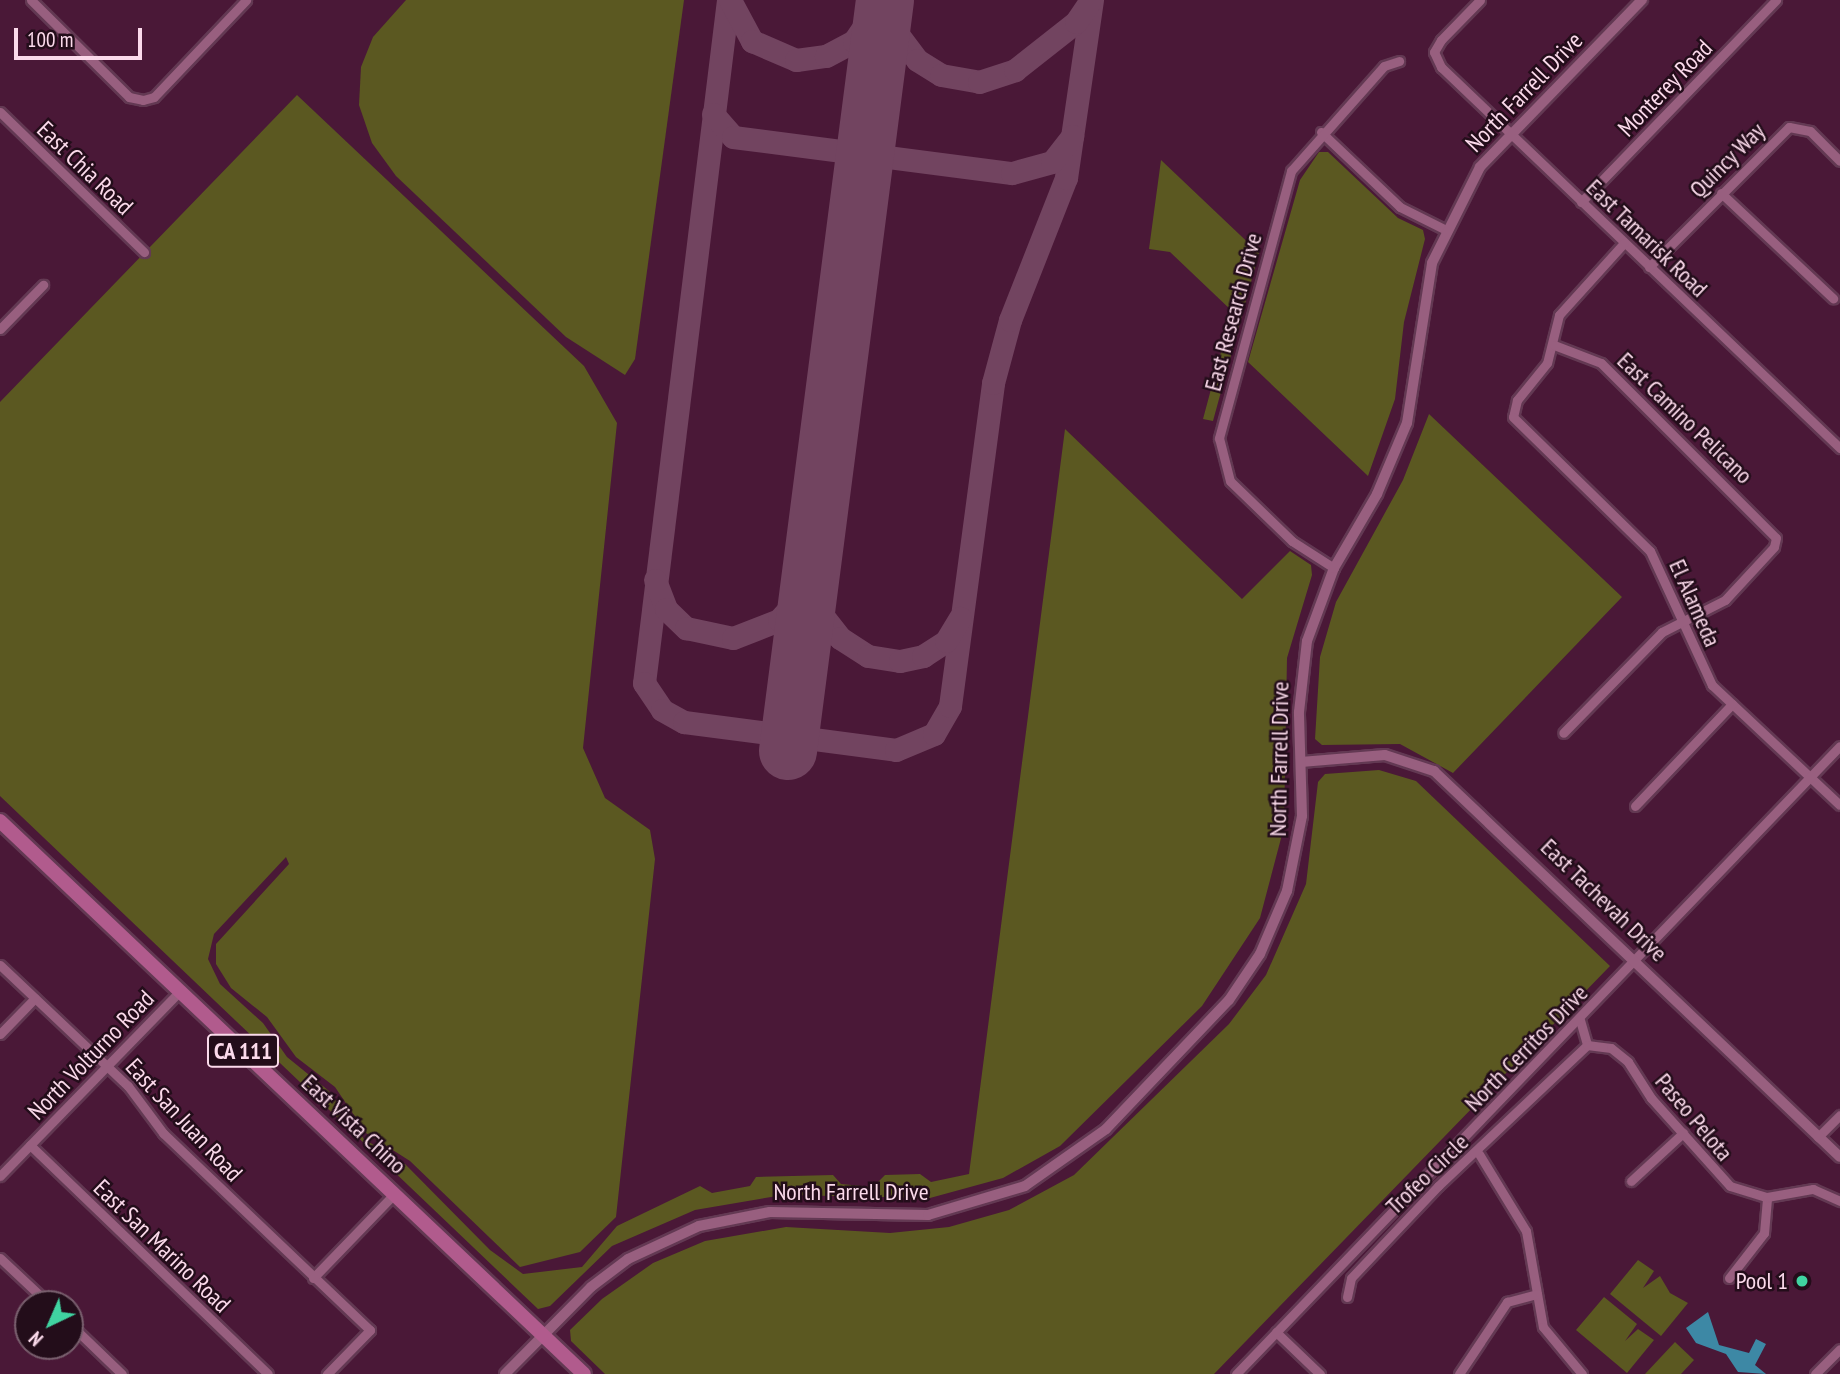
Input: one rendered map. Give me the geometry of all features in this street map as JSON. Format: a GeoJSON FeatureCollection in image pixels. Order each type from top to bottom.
{"type":"FeatureCollection","features":[{"type":"Feature","properties":{"kind":"main road","name":"East Vista Chino"},"geometry":{"type":"LineString","coordinates":[[0,821],[584,1374]]}},
{"type":"Feature","properties":{"kind":"street"},"geometry":{"type":"LineString","coordinates":[[31,0],[129,97],[143,100],[154,97],[246,0]]}},
{"type":"Feature","properties":{"kind":"street","name":"East Tamarisk Road"},"geometry":{"type":"LineString","coordinates":[[1480,0],[1434,52],[1441,67],[1840,448]]}},
{"type":"Feature","properties":{"kind":"street","name":"North Farrell Drive"},"geometry":{"type":"LineString","coordinates":[[505,1374],[544,1334],[628,1259],[699,1226],[770,1212],[885,1218],[940,1213],[1007,1194],[1075,1155],[1213,1018],[1260,954],[1297,855],[1304,659],[1334,568],[1377,494],[1407,423],[1428,282],[1446,230],[1480,167],[1642,0]]}},
{"type":"Feature","properties":{"kind":"street","name":"Monterey Road"},"geometry":{"type":"LineString","coordinates":[[1581,202],[1776,0]]}},
{"type":"Feature","properties":{"kind":"street","name":"East Research Drive"},"geometry":{"type":"LineString","coordinates":[[1334,568],[1292,541],[1231,482],[1218,453],[1292,171],[1321,132],[1384,66],[1399,61]]}},
{"type":"Feature","properties":{"kind":"street","name":"East Chia Road"},"geometry":{"type":"LineString","coordinates":[[0,112],[144,252]]}},
{"type":"Feature","properties":{"kind":"street","name":"Quincy Way"},"geometry":{"type":"LineString","coordinates":[[1649,267],[1721,192],[1789,127],[1810,131],[1840,161]]}},
{"type":"Feature","properties":{"kind":"street"},"geometry":{"type":"LineString","coordinates":[[1321,132],[1400,207],[1446,230]]}},
{"type":"Feature","properties":{"kind":"street"},"geometry":{"type":"LineString","coordinates":[[1721,192],[1833,298]]}},
{"type":"Feature","properties":{"kind":"street"},"geometry":{"type":"LineString","coordinates":[[1554,345],[1559,315],[1624,243]]}},
{"type":"Feature","properties":{"kind":"street"},"geometry":{"type":"LineString","coordinates":[[0,330],[43,285]]}},
{"type":"Feature","properties":{"kind":"street","name":"El Alameda"},"geometry":{"type":"LineString","coordinates":[[1554,345],[1513,417],[1650,551],[1684,621],[1706,676],[1732,704],[1840,805]]}},
{"type":"Feature","properties":{"kind":"street","name":"East Camino Pelicano"},"geometry":{"type":"LineString","coordinates":[[1554,345],[1601,363],[1776,538],[1774,547],[1725,600],[1684,621]]}},
{"type":"Feature","properties":{"kind":"street"},"geometry":{"type":"LineString","coordinates":[[1563,733],[1662,632],[1684,621]]}},
{"type":"Feature","properties":{"kind":"street"},"geometry":{"type":"LineString","coordinates":[[1635,806],[1732,704]]}},
{"type":"Feature","properties":{"kind":"street","name":"North Cerritos Drive"},"geometry":{"type":"LineString","coordinates":[[1236,1374],[1580,1020],[1840,746]]}},
{"type":"Feature","properties":{"kind":"street","name":"East Tachevah Drive"},"geometry":{"type":"LineString","coordinates":[[1301,762],[1385,755],[1434,771],[1635,959],[1840,1157]]}},
{"type":"Feature","properties":{"kind":"street","name":"East San Juan Road"},"geometry":{"type":"LineString","coordinates":[[0,965],[107,1066],[163,1133],[370,1330],[327,1374]]}},
{"type":"Feature","properties":{"kind":"street","name":"North Volturno Road"},"geometry":{"type":"LineString","coordinates":[[0,1176],[180,991]]}},
{"type":"Feature","properties":{"kind":"street"},"geometry":{"type":"LineString","coordinates":[[0,1034],[35,998]]}},
{"type":"Feature","properties":{"kind":"street"},"geometry":{"type":"LineString","coordinates":[[1580,1020],[1587,1045]]}},
{"type":"Feature","properties":{"kind":"street","name":"Paseo Pelota"},"geometry":{"type":"LineString","coordinates":[[1587,1045],[1611,1048],[1725,1182],[1767,1197],[1813,1189],[1840,1202]]}},
{"type":"Feature","properties":{"kind":"street","name":"Trofeo Circle"},"geometry":{"type":"LineString","coordinates":[[1347,1297],[1351,1278],[1438,1186],[1479,1154],[1548,1076],[1587,1045]]}},
{"type":"Feature","properties":{"kind":"street"},"geometry":{"type":"LineString","coordinates":[[1818,1137],[1840,1115]]}},
{"type":"Feature","properties":{"kind":"street"},"geometry":{"type":"LineString","coordinates":[[1631,1181],[1683,1133]]}},
{"type":"Feature","properties":{"kind":"street","name":"East San Marino Road"},"geometry":{"type":"LineString","coordinates":[[30,1145],[268,1374]]}},
{"type":"Feature","properties":{"kind":"street"},"geometry":{"type":"LineString","coordinates":[[1479,1154],[1526,1231],[1543,1327],[1582,1374]]}},
{"type":"Feature","properties":{"kind":"street"},"geometry":{"type":"LineString","coordinates":[[313,1278],[394,1194]]}},
{"type":"Feature","properties":{"kind":"street"},"geometry":{"type":"LineString","coordinates":[[1728,1278],[1764,1233],[1767,1197]]}},
{"type":"Feature","properties":{"kind":"street"},"geometry":{"type":"LineString","coordinates":[[0,1258],[34,1290]]}},
{"type":"Feature","properties":{"kind":"street"},"geometry":{"type":"LineString","coordinates":[[1459,1374],[1507,1302],[1537,1294]]}},
{"type":"Feature","properties":{"kind":"street"},"geometry":{"type":"LineString","coordinates":[[1276,1332],[1320,1374]]}},
{"type":"Feature","properties":{"kind":"street"},"geometry":{"type":"LineString","coordinates":[[84,1337],[122,1374]]}},
{"type":"Feature","properties":{"kind":"street"},"geometry":{"type":"LineString","coordinates":[[1815,1374],[1840,1349]]}},
{"type":"Feature","properties":{"kind":"shaded area"},"geometry":{"type":"Polygon","coordinates":[[[406,0],[684,0],[635,359],[625,375],[566,337],[396,176],[372,143],[359,105],[361,67],[373,37],[406,0]]]}},
{"type":"Feature","properties":{"kind":"shaded area"},"geometry":{"type":"Polygon","coordinates":[[[297,95],[584,366],[617,423],[583,748],[605,798],[650,830],[655,859],[616,1217],[580,1252],[520,1267],[410,1161],[366,1133],[335,1087],[296,1057],[267,1017],[231,988],[216,964],[216,944],[289,864],[286,857],[214,934],[208,959],[220,984],[263,1023],[287,1057],[329,1091],[364,1139],[405,1164],[490,1250],[523,1274],[582,1267],[617,1226],[700,1186],[712,1193],[750,1186],[756,1177],[833,1175],[841,1184],[873,1187],[885,1175],[920,1174],[931,1182],[969,1174],[1065,429],[1242,599],[1290,551],[1311,565],[1312,575],[1287,658],[1284,827],[1260,918],[1202,1006],[1060,1146],[1003,1178],[930,1198],[783,1195],[695,1210],[612,1246],[550,1306],[538,1309],[0,796],[0,402],[297,95]]]}},
{"type":"Feature","properties":{"kind":"shaded area"},"geometry":{"type":"Polygon","coordinates":[[[1319,152],[1328,152],[1398,218],[1423,230],[1425,239],[1404,322],[1395,399],[1368,476],[1248,362],[1300,180],[1319,152]]]}},
{"type":"Feature","properties":{"kind":"shaded area"},"geometry":{"type":"Polygon","coordinates":[[[1161,160],[1259,253],[1213,421],[1203,419],[1232,311],[1170,252],[1149,249],[1161,160]]]}},
{"type":"Feature","properties":{"kind":"shaded area"},"geometry":{"type":"Polygon","coordinates":[[[1429,414],[1622,597],[1453,773],[1400,744],[1322,745],[1315,739],[1320,657],[1336,602],[1403,480],[1429,414]]]}},
{"type":"Feature","properties":{"kind":"shaded area"},"geometry":{"type":"Polygon","coordinates":[[[1379,770],[1416,781],[1610,966],[1214,1374],[605,1374],[571,1341],[570,1330],[602,1299],[653,1263],[705,1241],[786,1227],[890,1233],[949,1227],[1009,1210],[1074,1175],[1229,1024],[1266,975],[1306,884],[1318,782],[1325,774],[1379,770]]]}},
{"type":"Feature","properties":{"kind":"shaded area"},"geometry":{"type":"Polygon","coordinates":[[[1638,1260],[1654,1271],[1643,1288],[1660,1276],[1670,1293],[1688,1303],[1661,1336],[1610,1294],[1638,1260]]]}},
{"type":"Feature","properties":{"kind":"shaded area"},"geometry":{"type":"Polygon","coordinates":[[[1604,1297],[1637,1324],[1625,1341],[1638,1329],[1654,1340],[1627,1373],[1576,1330],[1604,1297]]]}},
{"type":"Feature","properties":{"kind":"shaded area"},"geometry":{"type":"Polygon","coordinates":[[[1675,1342],[1694,1360],[1681,1374],[1645,1374],[1675,1342]]]}},
{"type":"Feature","properties":{"kind":"water"},"geometry":{"type":"Polygon","coordinates":[[[1708,1312],[1719,1345],[1749,1353],[1756,1339],[1766,1344],[1755,1365],[1766,1374],[1738,1372],[1726,1354],[1696,1343],[1686,1328],[1708,1312]]]}},
{"type":"Feature","properties":{"kind":"taxiway"},"geometry":{"type":"LineString","coordinates":[[728,0],[644,683],[662,710],[684,722],[896,750],[934,734],[950,706],[993,383],[1010,320],[1066,178],[1092,0]]}},
{"type":"Feature","properties":{"kind":"taxiway"},"geometry":{"type":"LineString","coordinates":[[730,0],[752,41],[796,60],[826,56],[854,41],[882,0]]}},
{"type":"Feature","properties":{"kind":"taxiway"},"geometry":{"type":"LineString","coordinates":[[888,0],[896,32],[917,60],[941,75],[979,82],[1015,70],[1076,22],[1089,3]]}},
{"type":"Feature","properties":{"kind":"taxiway"},"geometry":{"type":"LineString","coordinates":[[713,114],[733,137],[1012,173],[1052,162],[1072,136]]}},
{"type":"Feature","properties":{"kind":"taxiway"},"geometry":{"type":"LineString","coordinates":[[812,561],[823,616],[840,638],[868,656],[900,661],[923,656],[946,641],[960,618]]}},
{"type":"Feature","properties":{"kind":"taxiway"},"geometry":{"type":"LineString","coordinates":[[655,580],[666,609],[686,628],[733,638],[779,620],[797,600],[810,567]]}},
{"type":"Feature","properties":{"kind":"runway"},"geometry":{"type":"LineString","coordinates":[[788,751],[885,0]]}},
{"type":"Feature","properties":{"kind":"place","name":"Pool 1"},"geometry":{"type":"Point","coordinates":[1802,1281]}}]}
